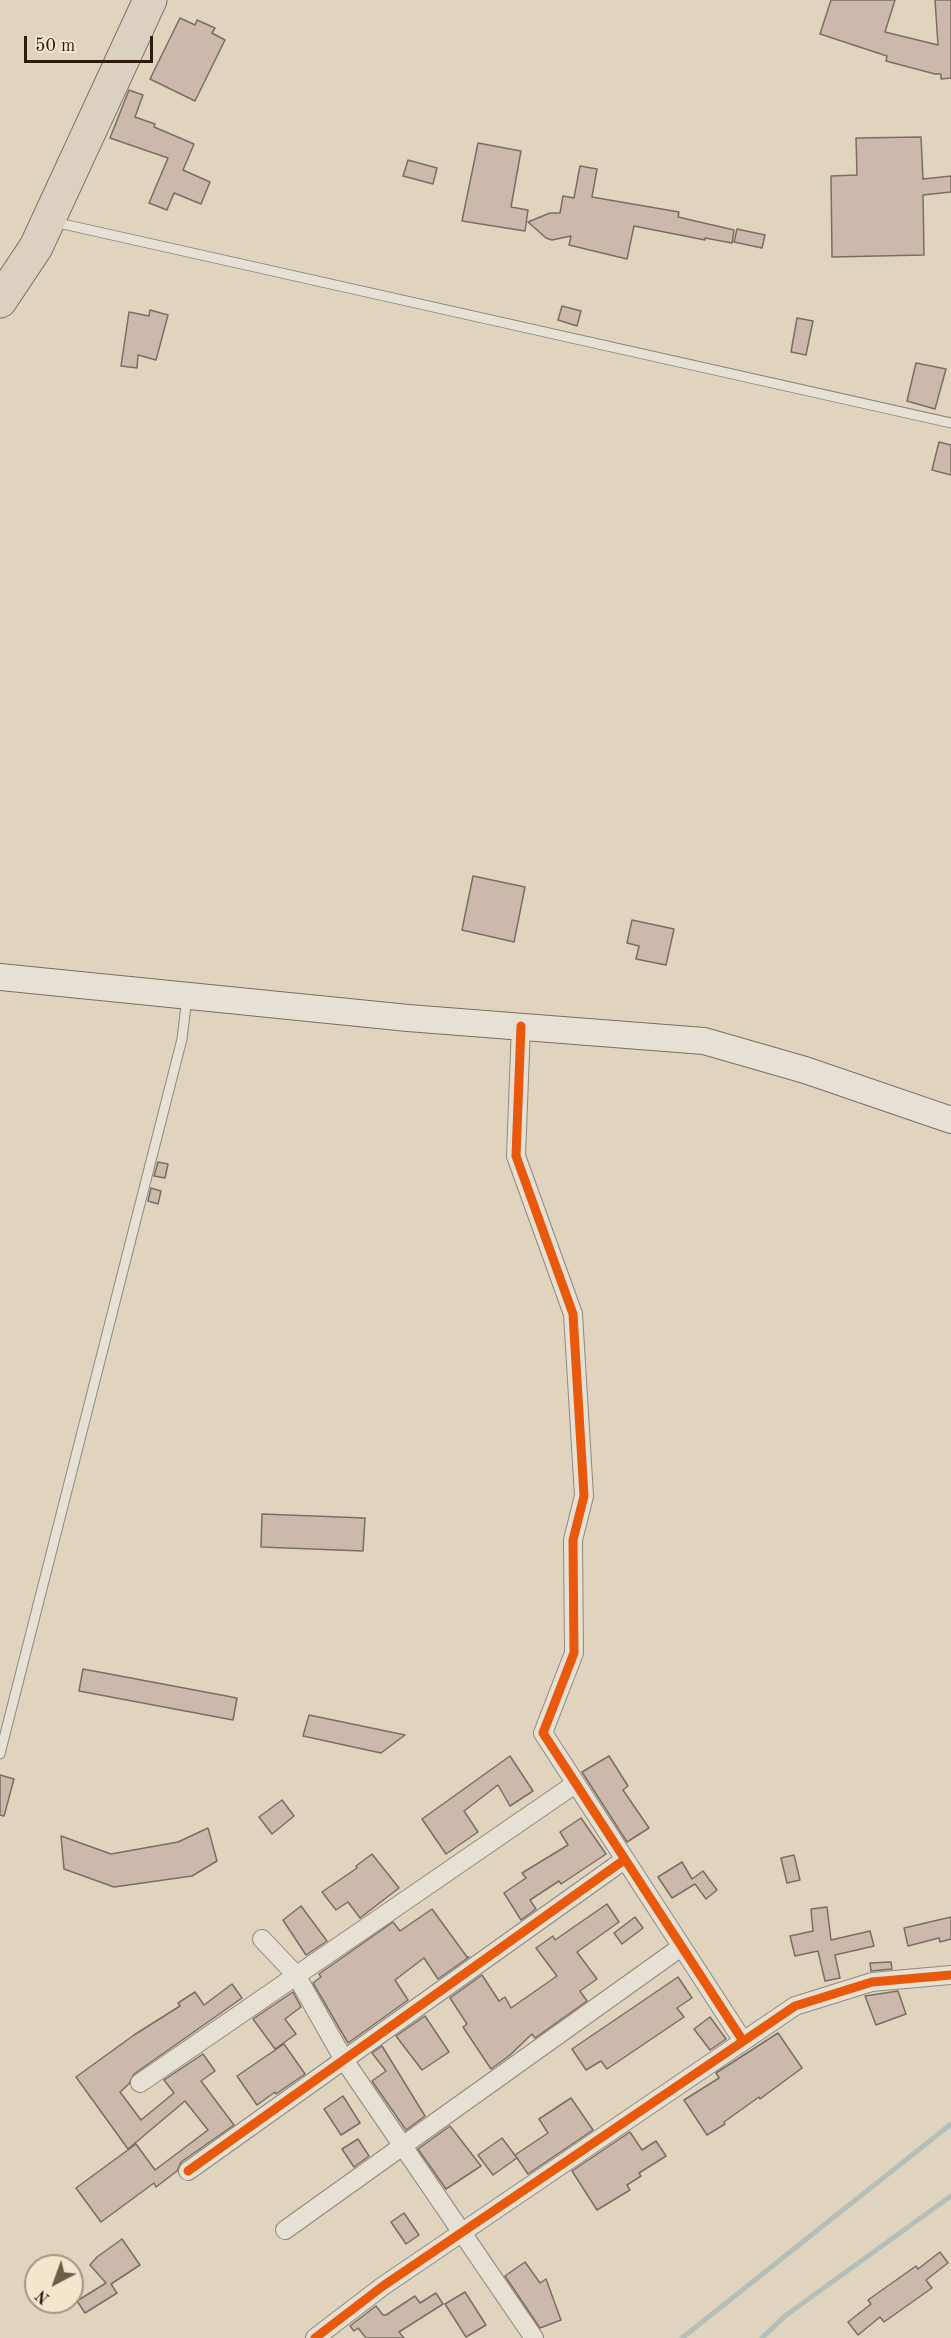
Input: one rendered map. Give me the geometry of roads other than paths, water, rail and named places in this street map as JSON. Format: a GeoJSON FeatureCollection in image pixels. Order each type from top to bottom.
{"type":"FeatureCollection","features":[{"type":"Feature","properties":{"kind":"highway"},"geometry":{"type":"LineString","coordinates":[[0,301],[36,247],[150,0]]}},
{"type":"Feature","properties":{"kind":"main road"},"geometry":{"type":"LineString","coordinates":[[0,977],[408,1018],[704,1041],[805,1070],[951,1120]]}},
{"type":"Feature","properties":{"kind":"street"},"geometry":{"type":"LineString","coordinates":[[521,1026],[516,1156],[573,1314],[584,1496],[573,1540],[574,1653],[543,1733],[744,2041]]}},
{"type":"Feature","properties":{"kind":"street"},"geometry":{"type":"LineString","coordinates":[[140,2083],[575,1784]]}},
{"type":"Feature","properties":{"kind":"street"},"geometry":{"type":"LineString","coordinates":[[188,2171],[624,1860]]}},
{"type":"Feature","properties":{"kind":"street"},"geometry":{"type":"LineString","coordinates":[[262,1940],[296,1975],[344,2060],[534,2338]]}},
{"type":"Feature","properties":{"kind":"street"},"geometry":{"type":"LineString","coordinates":[[285,2230],[681,1947]]}},
{"type":"Feature","properties":{"kind":"street"},"geometry":{"type":"LineString","coordinates":[[315,2338],[383,2286],[795,2006],[872,1982],[951,1975]]}},
{"type":"Feature","properties":{"kind":"lane"},"geometry":{"type":"LineString","coordinates":[[48,221],[951,423]]}},
{"type":"Feature","properties":{"kind":"lane"},"geometry":{"type":"LineString","coordinates":[[0,1754],[182,1039],[187,994]]}},
{"type":"Feature","properties":{"kind":"waterway"},"geometry":{"type":"LineString","coordinates":[[682,2338],[951,2124]]}},
{"type":"Feature","properties":{"kind":"waterway"},"geometry":{"type":"LineString","coordinates":[[762,2338],[785,2316],[951,2196]]}}]}
